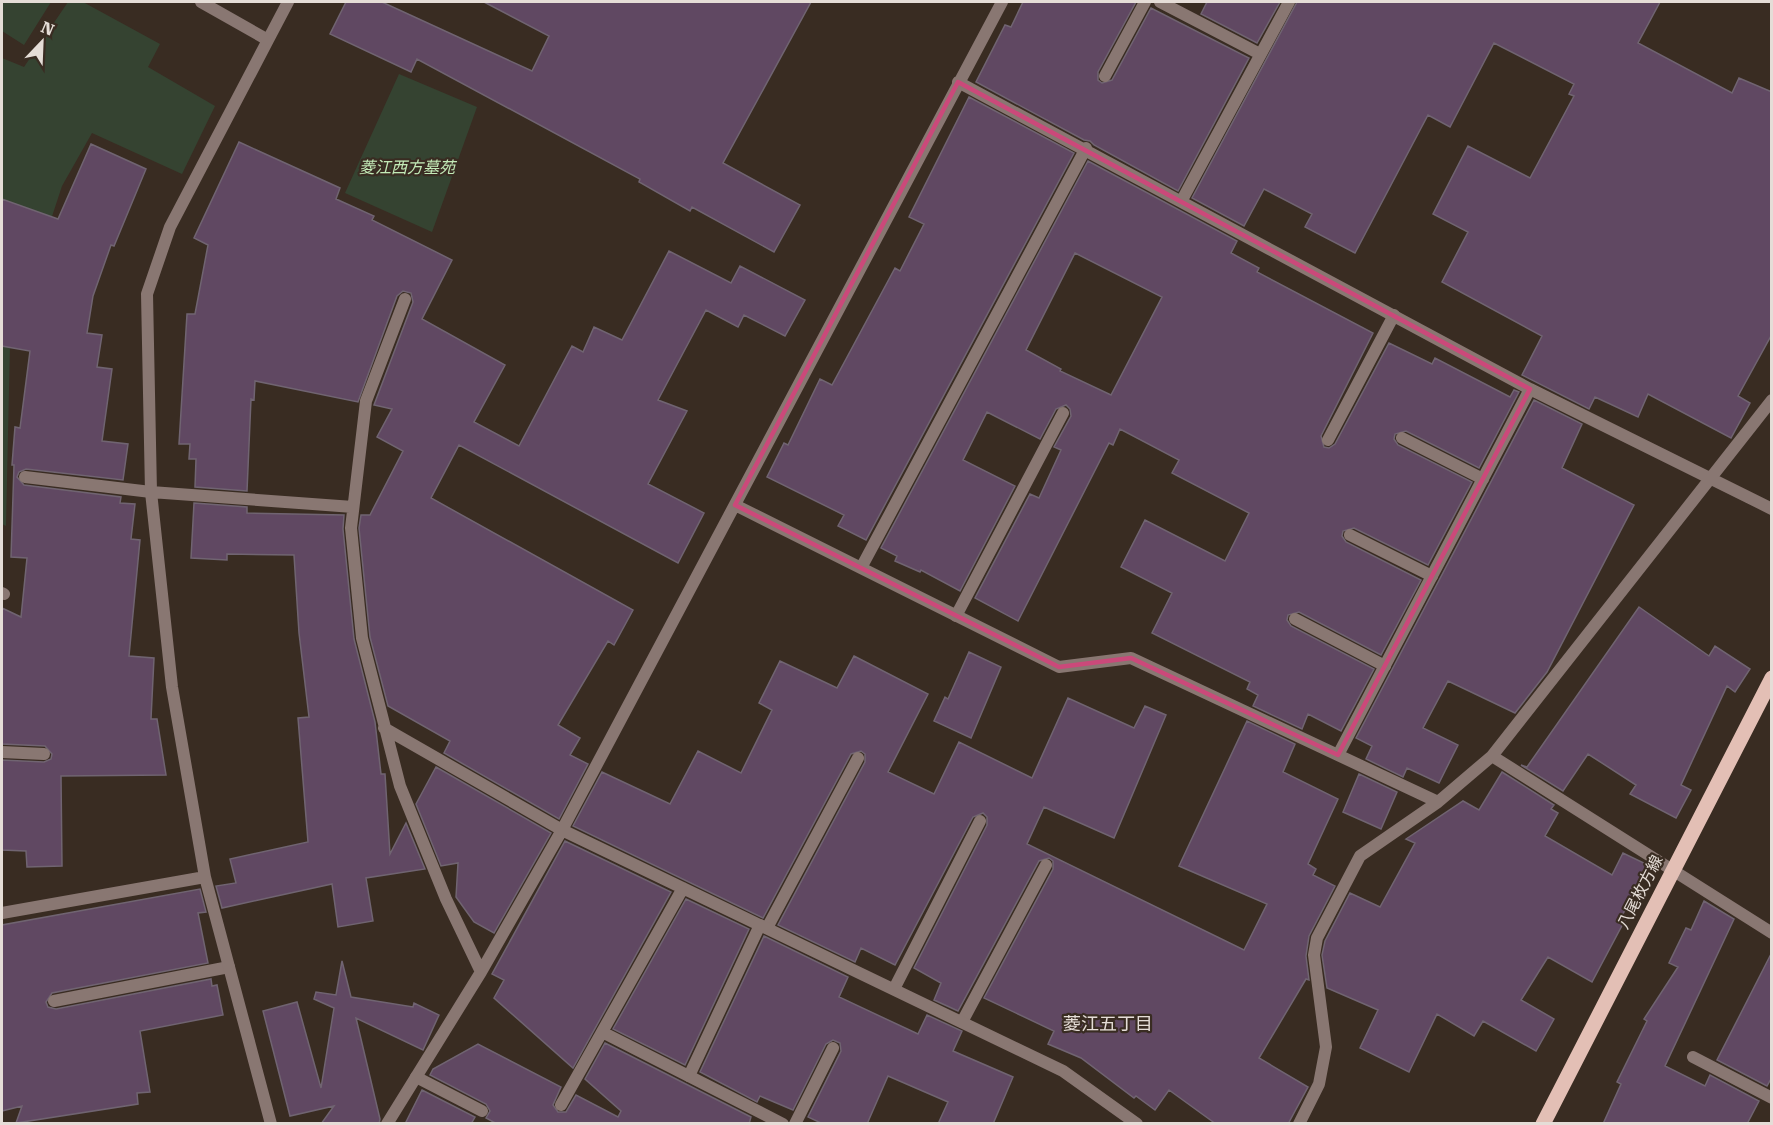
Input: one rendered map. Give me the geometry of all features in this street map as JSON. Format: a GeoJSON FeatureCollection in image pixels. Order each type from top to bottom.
{"type":"FeatureCollection","features":[{"type":"Feature","properties":{"kind":"main road","name":"八尾枚方線"},"geometry":{"type":"LineString","coordinates":[[1543,1124],[1672,868],[1772,678]]}},
{"type":"Feature","properties":{"kind":"street"},"geometry":{"type":"LineString","coordinates":[[201,2],[268,40]]}},
{"type":"Feature","properties":{"kind":"street"},"geometry":{"type":"LineString","coordinates":[[271,1124],[205,877],[172,687],[151,492],[147,294],[170,227],[288,2]]}},
{"type":"Feature","properties":{"kind":"street"},"geometry":{"type":"LineString","coordinates":[[387,1124],[482,972],[562,830],[1002,2]]}},
{"type":"Feature","properties":{"kind":"street"},"geometry":{"type":"LineString","coordinates":[[1105,76],[1145,2]]}},
{"type":"Feature","properties":{"kind":"street"},"geometry":{"type":"LineString","coordinates":[[1160,2],[1260,54]]}},
{"type":"Feature","properties":{"kind":"street"},"geometry":{"type":"LineString","coordinates":[[1182,200],[1289,2]]}},
{"type":"Feature","properties":{"kind":"street"},"geometry":{"type":"LineString","coordinates":[[958,82],[1086,148],[1530,389],[1709,480],[1772,509]]}},
{"type":"Feature","properties":{"kind":"street"},"geometry":{"type":"LineString","coordinates":[[861,568],[1086,148]]}},
{"type":"Feature","properties":{"kind":"street"},"geometry":{"type":"LineString","coordinates":[[405,299],[366,401],[351,528],[362,638],[400,786],[446,899],[482,972]]}},
{"type":"Feature","properties":{"kind":"street"},"geometry":{"type":"LineString","coordinates":[[1328,441],[1394,315]]}},
{"type":"Feature","properties":{"kind":"street"},"geometry":{"type":"LineString","coordinates":[[1338,754],[1530,389]]}},
{"type":"Feature","properties":{"kind":"street"},"geometry":{"type":"LineString","coordinates":[[1299,1124],[1319,1084],[1326,1047],[1314,955],[1317,938],[1360,856],[1438,802],[1492,756],[1772,400]]}},
{"type":"Feature","properties":{"kind":"street"},"geometry":{"type":"LineString","coordinates":[[956,616],[1063,413]]}},
{"type":"Feature","properties":{"kind":"street"},"geometry":{"type":"LineString","coordinates":[[1402,438],[1483,479]]}},
{"type":"Feature","properties":{"kind":"street"},"geometry":{"type":"LineString","coordinates":[[25,477],[151,492],[353,507]]}},
{"type":"Feature","properties":{"kind":"street"},"geometry":{"type":"LineString","coordinates":[[735,505],[1059,667],[1131,658],[1438,802]]}},
{"type":"Feature","properties":{"kind":"street"},"geometry":{"type":"LineString","coordinates":[[1350,535],[1432,576]]}},
{"type":"Feature","properties":{"kind":"street"},"geometry":{"type":"LineString","coordinates":[[1294,619],[1384,666]]}},
{"type":"Feature","properties":{"kind":"street"},"geometry":{"type":"LineString","coordinates":[[384,729],[562,830],[1064,1071],[1137,1124]]}},
{"type":"Feature","properties":{"kind":"street"},"geometry":{"type":"LineString","coordinates":[[2,752],[44,754]]}},
{"type":"Feature","properties":{"kind":"street"},"geometry":{"type":"LineString","coordinates":[[1492,756],[1772,933]]}},
{"type":"Feature","properties":{"kind":"street"},"geometry":{"type":"LineString","coordinates":[[689,1076],[764,927],[858,758]]}},
{"type":"Feature","properties":{"kind":"street"},"geometry":{"type":"LineString","coordinates":[[894,989],[980,820]]}},
{"type":"Feature","properties":{"kind":"street"},"geometry":{"type":"LineString","coordinates":[[962,1022],[1046,865]]}},
{"type":"Feature","properties":{"kind":"street"},"geometry":{"type":"LineString","coordinates":[[2,913],[205,877]]}},
{"type":"Feature","properties":{"kind":"street"},"geometry":{"type":"LineString","coordinates":[[561,1105],[682,888]]}},
{"type":"Feature","properties":{"kind":"street"},"geometry":{"type":"LineString","coordinates":[[54,1001],[229,967]]}},
{"type":"Feature","properties":{"kind":"street"},"geometry":{"type":"LineString","coordinates":[[602,1032],[783,1124]]}},
{"type":"Feature","properties":{"kind":"street"},"geometry":{"type":"LineString","coordinates":[[795,1124],[833,1048]]}},
{"type":"Feature","properties":{"kind":"street"},"geometry":{"type":"LineString","coordinates":[[1694,1057],[1772,1098]]}},
{"type":"Feature","properties":{"kind":"street"},"geometry":{"type":"LineString","coordinates":[[416,1077],[482,1111]]}},
{"type":"Feature","properties":{"kind":"highlighted area"},"geometry":{"type":"Polygon","coordinates":[[[958,82],[1530,389],[1338,755],[1131,658],[1059,667],[735,505],[958,82]]]}},
{"type":"Feature","properties":{"kind":"green space"},"geometry":{"type":"Polygon","coordinates":[[[2,2],[51,2],[24,45],[2,31],[2,2]]]}},
{"type":"Feature","properties":{"kind":"green space"},"geometry":{"type":"Polygon","coordinates":[[[68,2],[83,2],[160,44],[148,67],[215,106],[182,174],[92,133],[62,186],[10,344],[6,526],[2,524],[2,58],[24,67],[68,2]]]}},
{"type":"Feature","properties":{"kind":"green space","name":"菱江西方墓苑"},"geometry":{"type":"Polygon","coordinates":[[[399,74],[477,107],[432,232],[345,193],[399,74]]]}},
{"type":"Feature","properties":{"kind":"building"},"geometry":{"type":"Polygon","coordinates":[[[346,2],[382,2],[532,71],[549,36],[484,2],[811,2],[723,163],[800,205],[774,252],[692,207],[690,211],[639,182],[640,179],[417,59],[411,72],[330,34],[346,2]]]}},
{"type":"Feature","properties":{"kind":"building"},"geometry":{"type":"Polygon","coordinates":[[[1023,2],[1136,2],[1098,72],[1098,80],[1102,83],[1112,80],[1151,8],[1249,58],[1178,191],[1090,141],[1084,140],[976,82],[1005,25],[1011,27],[1023,2]]]}},
{"type":"Feature","properties":{"kind":"building"},"geometry":{"type":"Polygon","coordinates":[[[1207,2],[1280,2],[1257,43],[1201,14],[1207,2]]]}},
{"type":"Feature","properties":{"kind":"building"},"geometry":{"type":"Polygon","coordinates":[[[1297,2],[1660,2],[1638,43],[1732,93],[1739,78],[1772,92],[1772,334],[1738,396],[1750,403],[1731,438],[1648,394],[1638,417],[1595,397],[1589,409],[1522,375],[1542,336],[1442,282],[1468,232],[1433,214],[1468,146],[1530,178],[1574,96],[1569,94],[1574,84],[1494,43],[1450,127],[1428,115],[1355,253],[1305,227],[1312,214],[1264,189],[1244,226],[1192,198],[1297,2]]]}},
{"type":"Feature","properties":{"kind":"building"},"geometry":{"type":"Polygon","coordinates":[[[969,97],[1074,153],[866,540],[838,526],[844,515],[767,477],[784,443],[788,445],[820,379],[832,385],[895,268],[900,271],[924,224],[909,217],[969,97]]]}},
{"type":"Feature","properties":{"kind":"building"},"geometry":{"type":"Polygon","coordinates":[[[239,142],[340,188],[336,199],[374,216],[372,220],[452,260],[422,319],[505,365],[474,422],[519,446],[572,346],[583,352],[594,327],[622,340],[669,251],[731,283],[740,266],[805,300],[785,336],[744,315],[738,327],[706,310],[658,400],[687,411],[648,484],[704,513],[678,563],[459,445],[431,498],[633,610],[614,645],[608,641],[558,725],[580,738],[570,755],[588,764],[559,819],[444,753],[450,741],[388,706],[370,637],[359,528],[361,515],[370,515],[403,451],[377,437],[392,409],[374,405],[413,302],[411,293],[403,291],[397,296],[358,402],[255,381],[254,400],[251,399],[247,491],[195,487],[196,459],[189,459],[190,444],[179,444],[187,314],[195,314],[208,245],[194,238],[239,142]]]}},
{"type":"Feature","properties":{"kind":"building"},"geometry":{"type":"Polygon","coordinates":[[[91,144],[146,169],[114,246],[111,245],[93,296],[87,333],[102,335],[97,367],[112,369],[102,441],[128,444],[123,480],[26,469],[19,472],[17,477],[24,485],[121,497],[120,503],[135,504],[131,539],[140,540],[129,656],[154,658],[151,719],[157,719],[166,775],[61,776],[62,866],[27,867],[26,851],[2,850],[2,760],[44,762],[51,759],[52,754],[45,746],[2,744],[2,608],[21,617],[27,558],[11,557],[14,465],[12,465],[15,427],[20,428],[30,351],[2,346],[2,199],[58,219],[91,144]]]}},
{"type":"Feature","properties":{"kind":"building"},"geometry":{"type":"Polygon","coordinates":[[[1088,161],[1237,241],[1231,253],[1259,268],[1257,272],[1373,333],[1321,436],[1324,447],[1329,448],[1335,444],[1389,343],[1432,364],[1435,358],[1510,397],[1514,390],[1519,392],[1479,468],[1406,431],[1395,434],[1394,439],[1398,445],[1472,482],[1428,565],[1354,528],[1343,531],[1342,536],[1346,542],[1421,580],[1381,655],[1299,612],[1288,615],[1287,620],[1291,626],[1374,669],[1341,731],[1308,714],[1302,729],[1253,706],[1258,695],[1247,689],[1250,682],[1152,633],[1172,593],[1121,567],[1145,520],[1225,561],[1249,513],[1172,473],[1179,460],[1120,429],[1113,445],[1109,443],[1018,621],[975,598],[1030,494],[1039,498],[1061,450],[1054,447],[1071,416],[1070,409],[1066,405],[1056,409],[1040,439],[987,412],[963,460],[1015,486],[960,591],[921,570],[920,572],[895,561],[897,556],[881,548],[1088,161]],[[1075,253],[1026,350],[1061,369],[1060,371],[1111,395],[1162,297],[1075,253]]]}},
{"type":"Feature","properties":{"kind":"building"},"geometry":{"type":"Polygon","coordinates":[[[1534,400],[1582,424],[1562,468],[1634,505],[1547,672],[1515,713],[1448,681],[1423,728],[1458,745],[1439,783],[1407,768],[1403,777],[1366,759],[1372,746],[1356,738],[1534,400]]]}},
{"type":"Feature","properties":{"kind":"building"},"geometry":{"type":"Polygon","coordinates":[[[194,503],[247,507],[247,513],[344,515],[343,529],[354,639],[375,722],[381,774],[385,774],[390,854],[406,823],[425,869],[366,878],[373,921],[338,927],[332,884],[222,908],[216,886],[236,883],[230,859],[308,842],[298,718],[309,717],[299,633],[294,555],[227,554],[227,560],[191,558],[194,503]]]}},
{"type":"Feature","properties":{"kind":"building"},"geometry":{"type":"Polygon","coordinates":[[[1639,607],[1709,656],[1715,646],[1750,669],[1735,692],[1727,686],[1681,785],[1691,790],[1676,818],[1630,794],[1636,785],[1588,754],[1563,791],[1521,765],[1527,767],[1639,607]]]}},
{"type":"Feature","properties":{"kind":"building"},"geometry":{"type":"Polygon","coordinates":[[[969,652],[1001,667],[971,738],[934,721],[945,697],[948,699],[969,652]]]}},
{"type":"Feature","properties":{"kind":"building"},"geometry":{"type":"Polygon","coordinates":[[[854,656],[928,694],[888,772],[934,794],[959,742],[1032,778],[1068,698],[1134,728],[1145,706],[1166,715],[1114,838],[1044,807],[1027,844],[1244,950],[1267,904],[1179,866],[1247,721],[1295,744],[1283,772],[1338,799],[1308,864],[1316,869],[1313,875],[1335,886],[1309,936],[1306,956],[1309,980],[1306,979],[1259,1058],[1308,1087],[1288,1124],[1216,1124],[1169,1090],[1155,1110],[1136,1096],[1134,1098],[1081,1058],[1048,1044],[1054,1031],[984,998],[1053,869],[1053,861],[1049,858],[1039,861],[958,1011],[934,1000],[941,983],[914,968],[987,825],[987,817],[983,813],[973,817],[895,965],[861,948],[855,962],[778,925],[865,762],[865,754],[861,751],[851,754],[763,918],[573,826],[602,772],[670,804],[698,751],[741,773],[772,710],[759,703],[780,661],[837,688],[854,656]]]}},
{"type":"Feature","properties":{"kind":"building"},"geometry":{"type":"Polygon","coordinates":[[[436,767],[551,833],[494,933],[474,922],[456,897],[458,863],[441,866],[416,804],[436,767]]]}},
{"type":"Feature","properties":{"kind":"building"},"geometry":{"type":"Polygon","coordinates":[[[1502,772],[1554,805],[1551,809],[1558,813],[1545,836],[1612,875],[1623,853],[1648,865],[1622,916],[1626,918],[1592,982],[1548,957],[1521,1000],[1554,1019],[1536,1051],[1483,1021],[1474,1036],[1437,1014],[1409,1072],[1360,1048],[1378,1010],[1327,988],[1322,955],[1325,941],[1350,893],[1380,907],[1415,843],[1406,839],[1463,801],[1479,810],[1502,772]]]}},
{"type":"Feature","properties":{"kind":"building"},"geometry":{"type":"Polygon","coordinates":[[[1359,774],[1397,792],[1381,829],[1343,812],[1359,774]]]}},
{"type":"Feature","properties":{"kind":"building"},"geometry":{"type":"Polygon","coordinates":[[[565,841],[671,892],[573,1068],[494,998],[504,980],[492,974],[565,841]]]}},
{"type":"Feature","properties":{"kind":"building"},"geometry":{"type":"Polygon","coordinates":[[[200,889],[206,912],[198,913],[208,963],[52,993],[46,1002],[48,1007],[56,1009],[211,979],[212,986],[217,985],[223,1015],[140,1031],[150,1092],[137,1093],[138,1104],[16,1123],[22,1106],[2,1111],[2,925],[200,889]]]}},
{"type":"Feature","properties":{"kind":"building"},"geometry":{"type":"Polygon","coordinates":[[[686,899],[749,929],[685,1065],[613,1029],[686,899]]]}},
{"type":"Feature","properties":{"kind":"building"},"geometry":{"type":"Polygon","coordinates":[[[1704,901],[1734,919],[1665,1066],[1705,1086],[1710,1075],[1759,1101],[1747,1124],[1603,1124],[1621,1084],[1617,1082],[1647,1021],[1644,1019],[1678,967],[1669,963],[1686,928],[1691,930],[1704,901]]]}},
{"type":"Feature","properties":{"kind":"building"},"geometry":{"type":"Polygon","coordinates":[[[764,936],[848,977],[839,997],[918,1034],[927,1015],[962,1031],[953,1051],[1013,1077],[993,1124],[938,1124],[948,1102],[888,1076],[867,1124],[823,1124],[808,1117],[841,1051],[840,1043],[833,1040],[826,1044],[793,1110],[760,1096],[757,1102],[700,1072],[764,936]]]}},
{"type":"Feature","properties":{"kind":"building"},"geometry":{"type":"Polygon","coordinates":[[[1772,952],[1772,1077],[1767,1086],[1717,1060],[1772,952]]]}},
{"type":"Feature","properties":{"kind":"building"},"geometry":{"type":"Polygon","coordinates":[[[342,961],[351,997],[413,1007],[414,1003],[439,1015],[423,1050],[356,1018],[380,1119],[379,1124],[321,1124],[334,1106],[290,1116],[263,1011],[297,1002],[321,1088],[334,1008],[314,999],[316,992],[336,995],[342,961]]]}},
{"type":"Feature","properties":{"kind":"building"},"geometry":{"type":"Polygon","coordinates":[[[605,1043],[751,1117],[749,1124],[497,1124],[486,1118],[490,1111],[486,1104],[430,1075],[433,1069],[478,1044],[561,1087],[553,1105],[558,1112],[566,1112],[576,1095],[618,1117],[621,1111],[585,1079],[605,1043]]]}},
{"type":"Feature","properties":{"kind":"building"},"geometry":{"type":"Polygon","coordinates":[[[422,1090],[475,1117],[471,1124],[405,1124],[422,1090]]]}},
{"type":"Feature","properties":{"kind":"district","name":"菱江五丁目"},"geometry":{"type":"Point","coordinates":[1108,1023]}}]}
